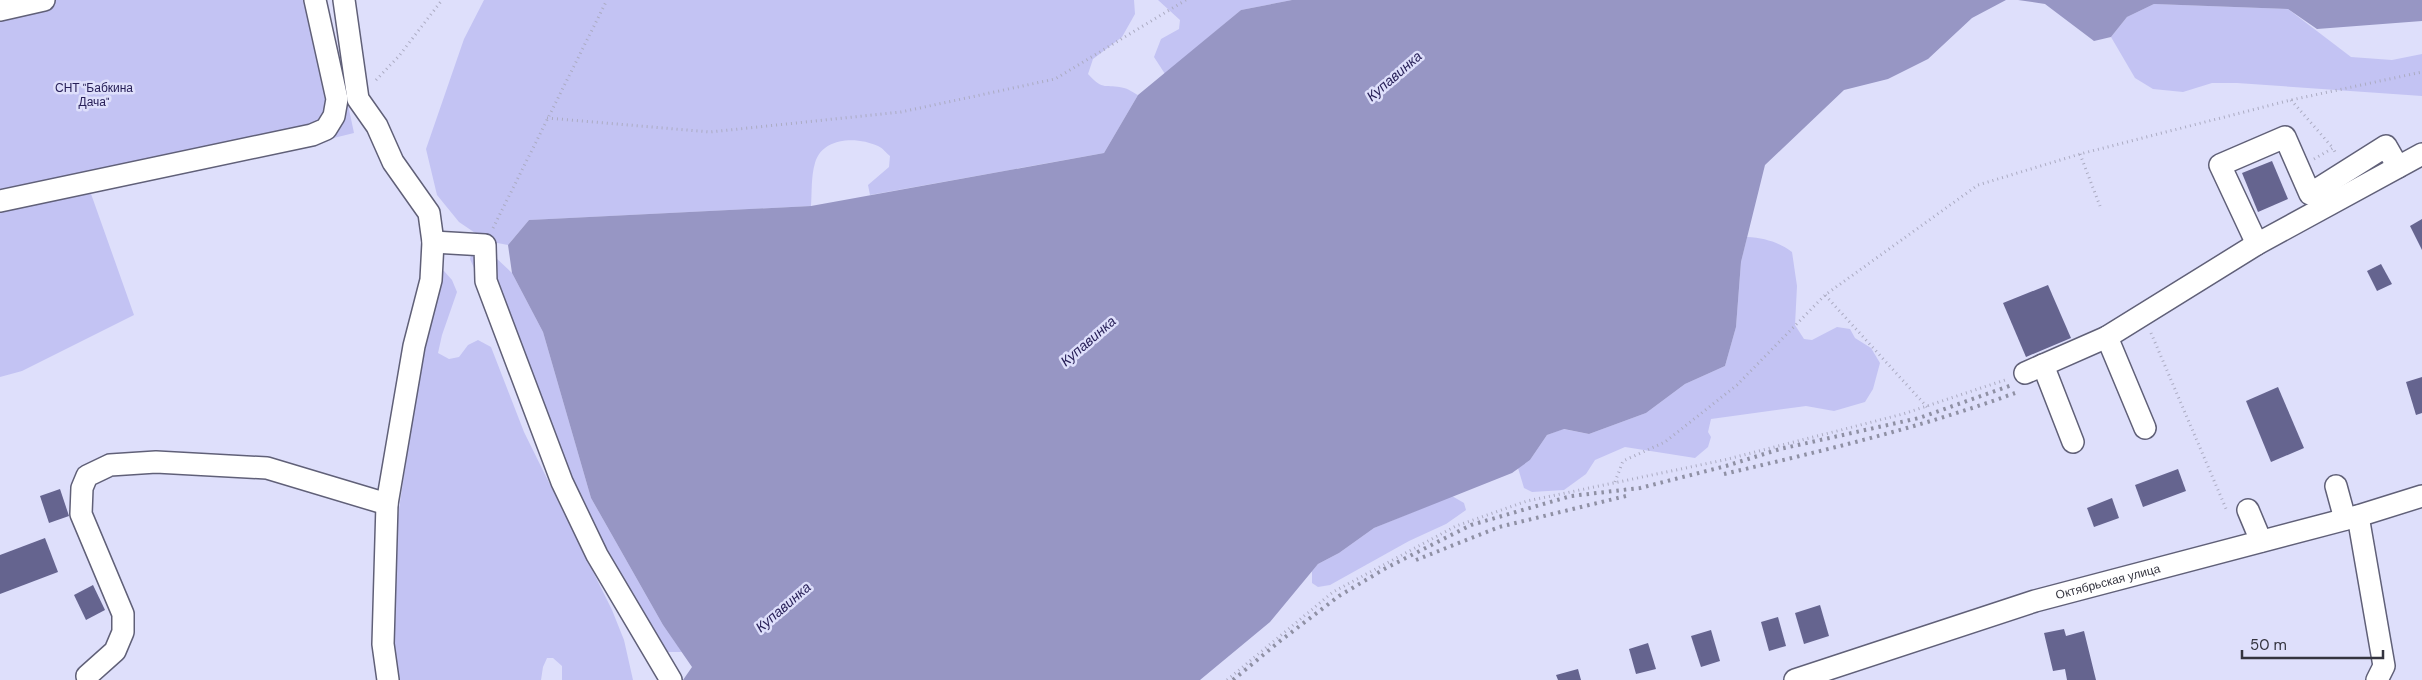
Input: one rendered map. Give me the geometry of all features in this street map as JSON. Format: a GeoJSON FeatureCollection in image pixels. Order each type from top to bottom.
{"type":"FeatureCollection","features":[{"type":"Feature","properties":{"kind":"street"},"geometry":{"type":"LineString","coordinates":[[0,10],[44,0]]}},
{"type":"Feature","properties":{"kind":"street"},"geometry":{"type":"LineString","coordinates":[[0,201],[312,135],[326,129],[334,116],[337,99],[315,0]]}},
{"type":"Feature","properties":{"kind":"street"},"geometry":{"type":"LineString","coordinates":[[344,0],[358,98],[377,126],[393,162],[428,214],[433,242],[430,280],[414,346],[387,504],[383,644],[388,680]]}},
{"type":"Feature","properties":{"kind":"street"},"geometry":{"type":"LineString","coordinates":[[2256,244],[2220,165],[2285,138],[2310,194],[2345,170],[2386,146],[2398,166]]}},
{"type":"Feature","properties":{"kind":"street"},"geometry":{"type":"LineString","coordinates":[[2073,442],[2034,369],[2108,337],[2256,244],[2422,154]]}},
{"type":"Feature","properties":{"kind":"street"},"geometry":{"type":"LineString","coordinates":[[433,242],[485,245],[486,281],[562,482],[597,554],[669,676]]}},
{"type":"Feature","properties":{"kind":"street"},"geometry":{"type":"LineString","coordinates":[[2108,337],[2145,428]]}},
{"type":"Feature","properties":{"kind":"street"},"geometry":{"type":"LineString","coordinates":[[87,676],[115,652],[123,632],[123,614],[81,514],[82,488],[87,476],[110,465],[156,462],[267,468],[387,504]]}},
{"type":"Feature","properties":{"kind":"street"},"geometry":{"type":"LineString","coordinates":[[2336,486],[2352,517],[2384,666],[2377,680]]}},
{"type":"Feature","properties":{"kind":"street","name":"Октябрьская улица"},"geometry":{"type":"LineString","coordinates":[[1795,680],[2035,601],[2352,517],[2422,496]]}},
{"type":"Feature","properties":{"kind":"street"},"geometry":{"type":"LineString","coordinates":[[2248,510],[2252,544]]}},
{"type":"Feature","properties":{"kind":"path"},"geometry":{"type":"LineString","coordinates":[[358,98],[399,56],[442,0]]}},
{"type":"Feature","properties":{"kind":"path"},"geometry":{"type":"LineString","coordinates":[[485,245],[607,0]]}},
{"type":"Feature","properties":{"kind":"path"},"geometry":{"type":"LineString","coordinates":[[547,118],[710,132],[901,112],[1054,79],[1186,0]]}},
{"type":"Feature","properties":{"kind":"path"},"geometry":{"type":"LineString","coordinates":[[1615,483],[1623,461],[1665,442],[1737,385],[1826,295],[1978,185],[2080,154],[2291,100],[2422,72]]}},
{"type":"Feature","properties":{"kind":"path"},"geometry":{"type":"LineString","coordinates":[[2291,100],[2333,148],[2345,170]]}},
{"type":"Feature","properties":{"kind":"path"},"geometry":{"type":"LineString","coordinates":[[2298,168],[2333,148]]}},
{"type":"Feature","properties":{"kind":"path"},"geometry":{"type":"LineString","coordinates":[[2080,154],[2100,206]]}},
{"type":"Feature","properties":{"kind":"path"},"geometry":{"type":"LineString","coordinates":[[1826,295],[1927,407]]}},
{"type":"Feature","properties":{"kind":"path"},"geometry":{"type":"LineString","coordinates":[[2144,315],[2252,544]]}},
{"type":"Feature","properties":{"kind":"path"},"geometry":{"type":"LineString","coordinates":[[1227,680],[1333,592],[1456,526],[1527,501],[1724,460],[1927,407],[2034,369]]}},
{"type":"Feature","properties":{"kind":"green space","name":"СНТ \"Бабкина Дача\""},"geometry":{"type":"Polygon","coordinates":[[[0,0],[326,0],[354,133],[203,170],[90,191],[134,315],[22,371],[0,377],[0,0]]]}},
{"type":"Feature","properties":{"kind":"green space"},"geometry":{"type":"Polygon","coordinates":[[[484,0],[1134,0],[1135,14],[1122,37],[1093,59],[1088,74],[1101,85],[1126,89],[1138,95],[1104,153],[870,195],[868,185],[889,167],[890,156],[880,147],[870,143],[851,140],[841,141],[825,148],[819,154],[813,173],[811,206],[529,220],[508,245],[487,241],[459,222],[437,195],[426,149],[464,39],[484,0]]]}},
{"type":"Feature","properties":{"kind":"green space"},"geometry":{"type":"Polygon","coordinates":[[[1158,0],[1292,0],[1241,10],[1165,74],[1154,57],[1161,39],[1179,29],[1180,20],[1158,0]]]}},
{"type":"Feature","properties":{"kind":"green space"},"geometry":{"type":"Polygon","coordinates":[[[2154,4],[2288,9],[2351,57],[2392,60],[2422,54],[2422,96],[2237,83],[2212,83],[2183,92],[2153,89],[2135,78],[2111,37],[2127,17],[2154,4]]]}},
{"type":"Feature","properties":{"kind":"green space"},"geometry":{"type":"Polygon","coordinates":[[[1747,237],[1771,241],[1792,252],[1797,286],[1795,325],[1804,339],[1812,340],[1837,327],[1850,329],[1855,338],[1871,348],[1880,363],[1873,389],[1865,402],[1834,411],[1806,406],[1711,419],[1708,432],[1711,437],[1708,447],[1695,458],[1625,447],[1595,460],[1586,474],[1564,490],[1532,492],[1524,488],[1518,468],[1530,460],[1547,435],[1563,429],[1589,434],[1646,413],[1685,384],[1725,366],[1736,327],[1741,262],[1747,237]]]}},
{"type":"Feature","properties":{"kind":"green space"},"geometry":{"type":"Polygon","coordinates":[[[472,252],[495,257],[512,273],[543,332],[591,498],[663,625],[682,652],[663,652],[582,512],[470,259],[472,252]]]}},
{"type":"Feature","properties":{"kind":"green space"},"geometry":{"type":"Polygon","coordinates":[[[434,271],[444,271],[452,280],[457,292],[442,335],[438,353],[449,359],[459,357],[468,345],[478,340],[491,347],[524,432],[612,610],[624,640],[633,680],[562,680],[562,666],[553,658],[547,658],[541,680],[399,680],[391,635],[393,550],[434,271]]]}},
{"type":"Feature","properties":{"kind":"green space"},"geometry":{"type":"Polygon","coordinates":[[[1452,496],[1464,503],[1466,510],[1446,524],[1409,541],[1330,585],[1318,587],[1312,583],[1312,571],[1318,564],[1339,553],[1374,528],[1452,496]]]}},
{"type":"Feature","properties":{"kind":"water","name":"Купавинка"},"geometry":{"type":"Polygon","coordinates":[[[1292,0],[2006,0],[1972,18],[1928,59],[1888,79],[1844,90],[1765,165],[1741,262],[1736,327],[1725,366],[1685,384],[1646,413],[1589,434],[1564,429],[1547,435],[1530,460],[1512,473],[1374,528],[1339,553],[1318,564],[1270,622],[1200,680],[683,680],[692,667],[663,625],[591,498],[543,332],[512,273],[508,245],[529,220],[811,206],[1104,153],[1138,95],[1241,10],[1292,0]]]}},
{"type":"Feature","properties":{"kind":"water"},"geometry":{"type":"Polygon","coordinates":[[[2018,0],[2422,0],[2422,21],[2317,29],[2288,9],[2154,4],[2127,17],[2111,37],[2094,41],[2045,4],[2018,0]]]}},
{"type":"Feature","properties":{"kind":"building"},"geometry":{"type":"Polygon","coordinates":[[[2272,161],[2288,199],[2258,212],[2242,173],[2272,161]]]}},
{"type":"Feature","properties":{"kind":"building"},"geometry":{"type":"Polygon","coordinates":[[[2422,219],[2422,250],[2410,226],[2422,219]]]}},
{"type":"Feature","properties":{"kind":"building"},"geometry":{"type":"Polygon","coordinates":[[[2381,264],[2392,284],[2377,291],[2367,271],[2381,264]]]}},
{"type":"Feature","properties":{"kind":"building"},"geometry":{"type":"Polygon","coordinates":[[[2048,285],[2071,338],[2026,357],[2003,303],[2048,285]]]}},
{"type":"Feature","properties":{"kind":"building"},"geometry":{"type":"Polygon","coordinates":[[[2422,377],[2422,413],[2416,415],[2406,382],[2422,377]]]}},
{"type":"Feature","properties":{"kind":"building"},"geometry":{"type":"Polygon","coordinates":[[[2278,387],[2304,448],[2271,462],[2246,401],[2278,387]]]}},
{"type":"Feature","properties":{"kind":"building"},"geometry":{"type":"Polygon","coordinates":[[[2178,469],[2186,491],[2143,507],[2135,485],[2178,469]]]}},
{"type":"Feature","properties":{"kind":"building"},"geometry":{"type":"Polygon","coordinates":[[[60,489],[69,516],[49,523],[40,496],[60,489]]]}},
{"type":"Feature","properties":{"kind":"building"},"geometry":{"type":"Polygon","coordinates":[[[2112,498],[2119,518],[2094,527],[2087,508],[2112,498]]]}},
{"type":"Feature","properties":{"kind":"building"},"geometry":{"type":"Polygon","coordinates":[[[45,538],[58,572],[0,594],[0,555],[45,538]]]}},
{"type":"Feature","properties":{"kind":"building"},"geometry":{"type":"Polygon","coordinates":[[[93,585],[105,610],[86,620],[74,595],[93,585]]]}},
{"type":"Feature","properties":{"kind":"building"},"geometry":{"type":"Polygon","coordinates":[[[1820,605],[1829,636],[1804,644],[1795,613],[1820,605]]]}},
{"type":"Feature","properties":{"kind":"building"},"geometry":{"type":"Polygon","coordinates":[[[1778,617],[1786,646],[1769,651],[1761,622],[1778,617]]]}},
{"type":"Feature","properties":{"kind":"building"},"geometry":{"type":"Polygon","coordinates":[[[2064,629],[2066,636],[2084,631],[2096,680],[2067,680],[2065,669],[2053,671],[2044,633],[2064,629]]]}},
{"type":"Feature","properties":{"kind":"building"},"geometry":{"type":"Polygon","coordinates":[[[1711,630],[1720,661],[1701,667],[1691,636],[1711,630]]]}},
{"type":"Feature","properties":{"kind":"building"},"geometry":{"type":"Polygon","coordinates":[[[1648,643],[1656,669],[1636,674],[1629,649],[1648,643]]]}},
{"type":"Feature","properties":{"kind":"building"},"geometry":{"type":"Polygon","coordinates":[[[1578,669],[1581,680],[1558,680],[1556,675],[1578,669]]]}},
{"type":"Feature","properties":{"kind":"railway"},"geometry":{"type":"LineString","coordinates":[[1233,680],[1339,596],[1386,568],[1471,525],[1571,496],[1640,488],[1726,466],[1780,449],[1919,418],[2012,385]]}},
{"type":"Feature","properties":{"kind":"railway"},"geometry":{"type":"LineString","coordinates":[[1724,474],[1907,428],[2015,393]]}},
{"type":"Feature","properties":{"kind":"railway"},"geometry":{"type":"LineString","coordinates":[[1416,560],[1499,527],[1626,496]]}}]}
